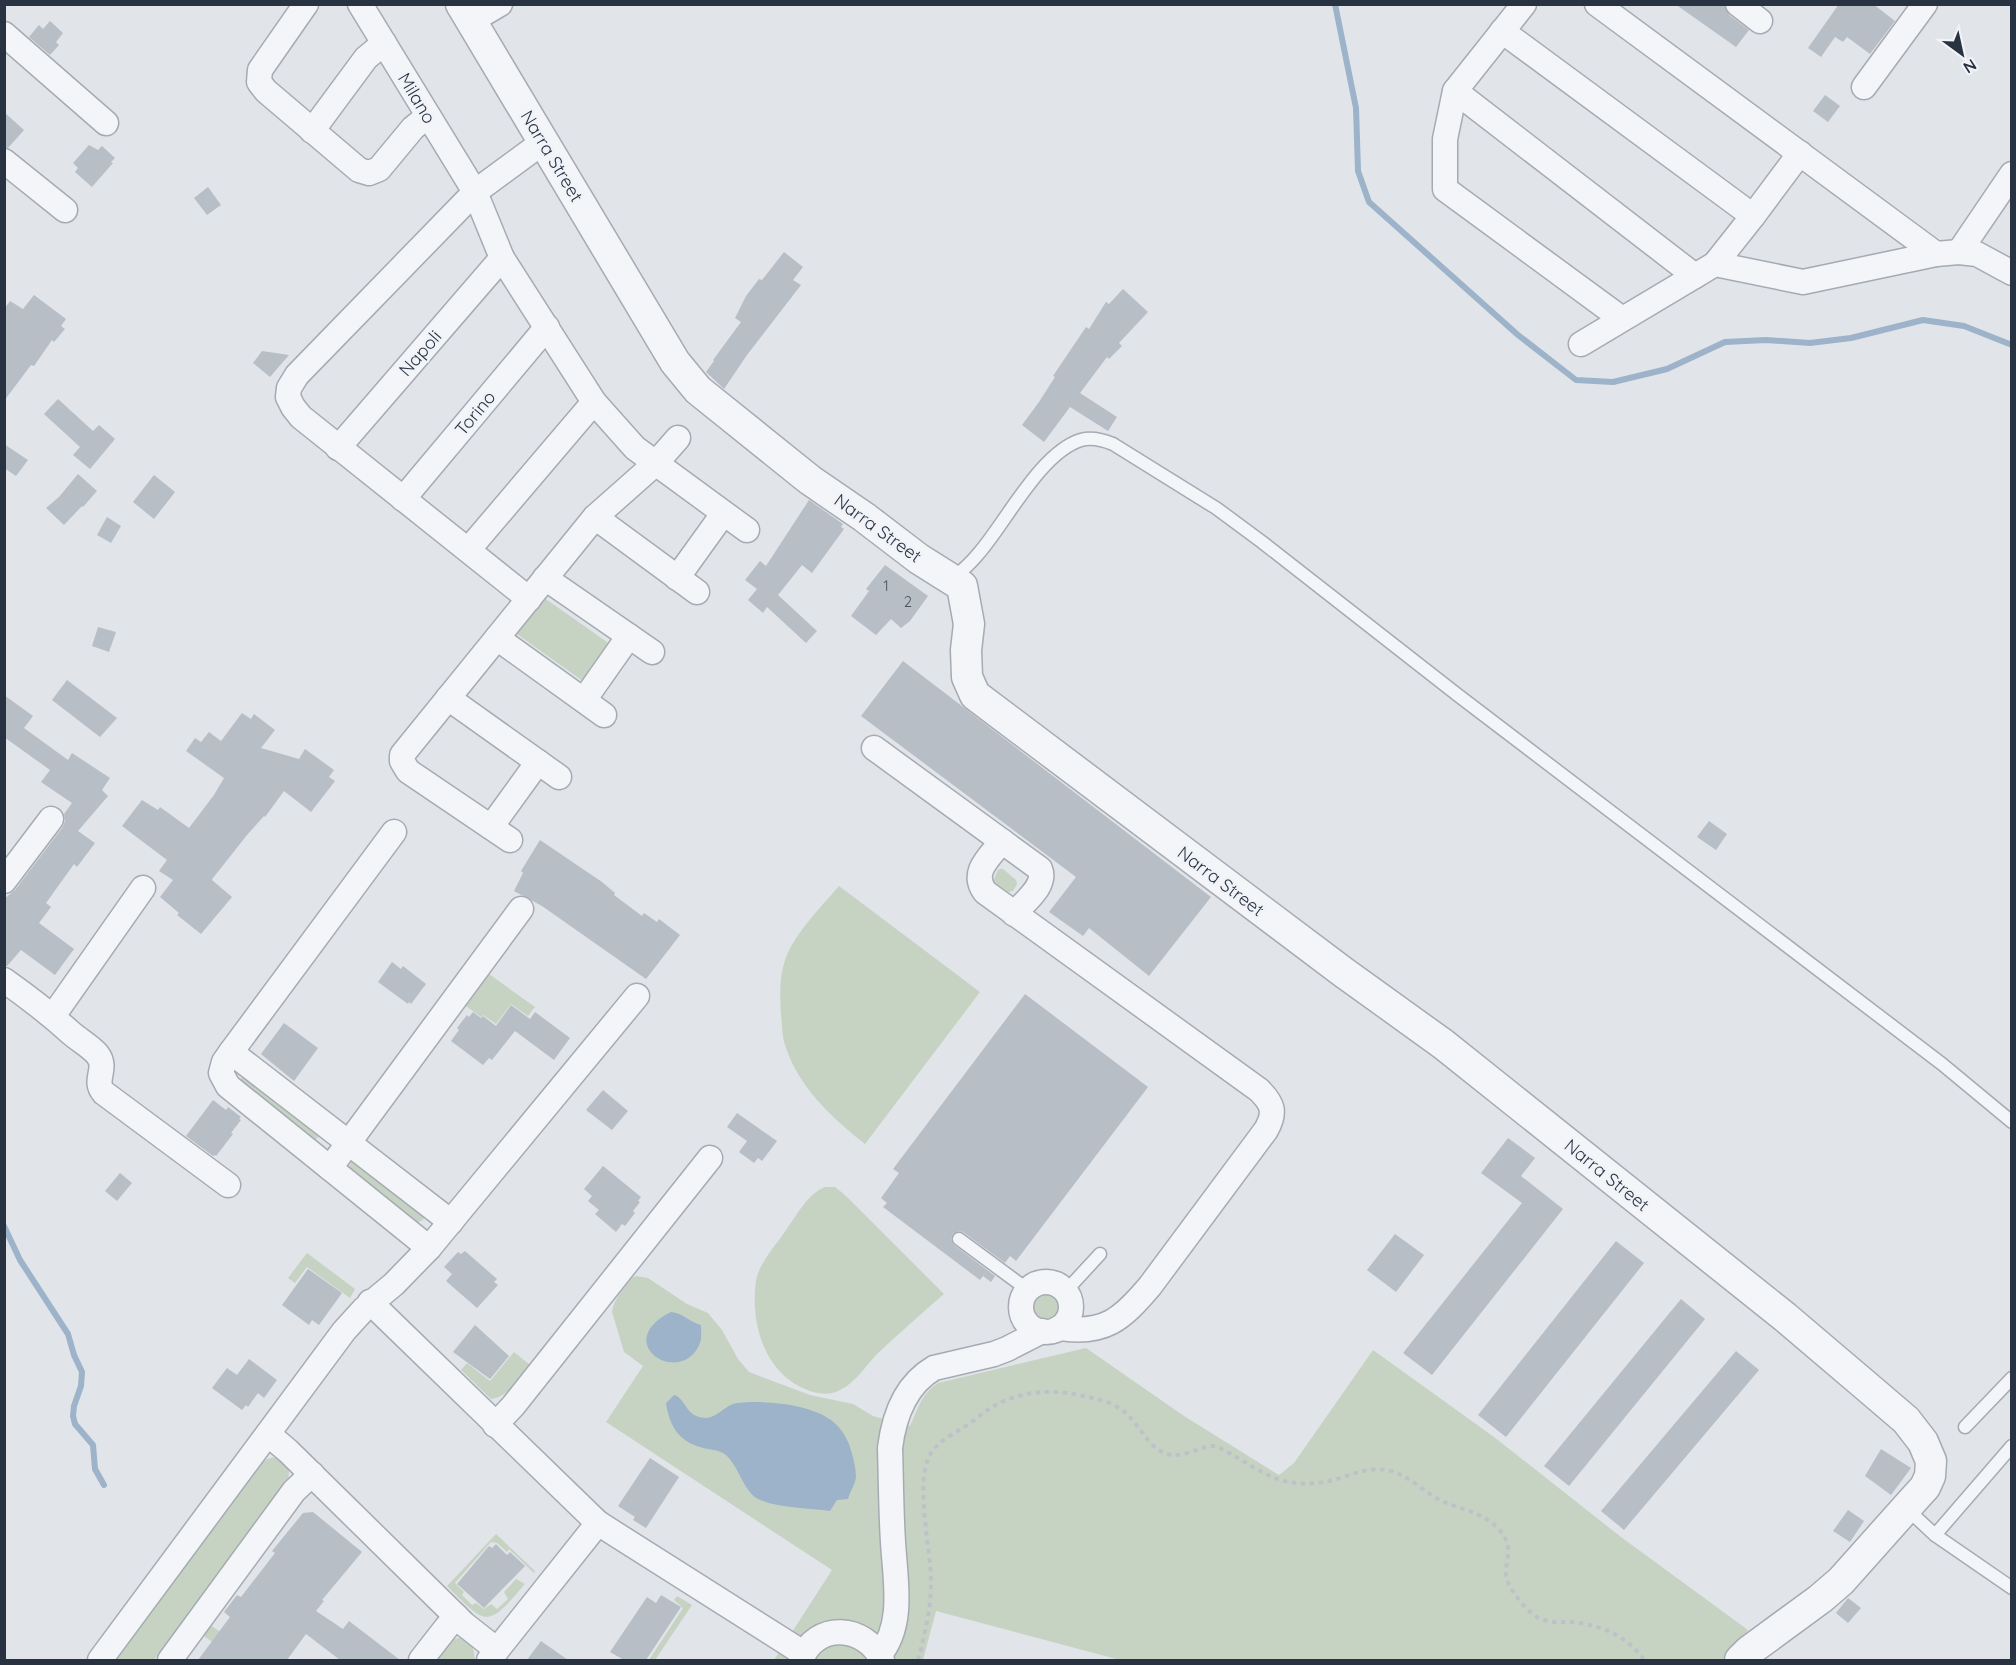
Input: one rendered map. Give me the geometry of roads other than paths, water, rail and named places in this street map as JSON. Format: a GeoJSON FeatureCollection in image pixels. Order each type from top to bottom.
{"type":"FeatureCollection","features":[{"type":"Feature","properties":{"kind":"street"},"geometry":{"type":"LineString","coordinates":[[306,4],[260,70],[259,81],[266,92],[359,170],[369,173],[378,169],[413,128],[428,116]]}},
{"type":"Feature","properties":{"kind":"street","name":"Milano"},"geometry":{"type":"LineString","coordinates":[[360,4],[475,192],[502,258],[594,402],[635,448],[747,530]]}},
{"type":"Feature","properties":{"kind":"street"},"geometry":{"type":"LineString","coordinates":[[466,13],[500,4]]}},
{"type":"Feature","properties":{"kind":"street"},"geometry":{"type":"LineString","coordinates":[[1524,4],[1455,91],[1445,139],[1445,189],[1622,319]]}},
{"type":"Feature","properties":{"kind":"street"},"geometry":{"type":"LineString","coordinates":[[1597,4],[1800,153],[1947,253]]}},
{"type":"Feature","properties":{"kind":"street"},"geometry":{"type":"LineString","coordinates":[[1738,4],[1760,21]]}},
{"type":"Feature","properties":{"kind":"street"},"geometry":{"type":"LineString","coordinates":[[1864,87],[1925,4]]}},
{"type":"Feature","properties":{"kind":"street","name":"Narra Street"},"geometry":{"type":"LineString","coordinates":[[466,13],[687,379],[810,480],[920,559],[962,586],[969,624],[966,650],[968,677],[975,695],[1343,972],[1443,1044],[1785,1317],[1898,1413],[1923,1442],[1930,1461],[1930,1476],[1925,1487],[1841,1581],[1740,1660]]}},
{"type":"Feature","properties":{"kind":"street"},"geometry":{"type":"LineString","coordinates":[[1502,31],[1753,216]]}},
{"type":"Feature","properties":{"kind":"street"},"geometry":{"type":"LineString","coordinates":[[4,34],[106,123]]}},
{"type":"Feature","properties":{"kind":"street"},"geometry":{"type":"LineString","coordinates":[[312,131],[366,57],[384,43]]}},
{"type":"Feature","properties":{"kind":"street"},"geometry":{"type":"LineString","coordinates":[[1455,91],[1705,270],[1803,282],[1947,253],[1977,254],[2012,273]]}},
{"type":"Feature","properties":{"kind":"street"},"geometry":{"type":"LineString","coordinates":[[529,599],[469,549],[338,448],[293,407],[288,397],[289,388],[297,375],[475,192],[543,142]]}},
{"type":"Feature","properties":{"kind":"street"},"geometry":{"type":"LineString","coordinates":[[1581,344],[1705,270],[1753,216],[1800,153]]}},
{"type":"Feature","properties":{"kind":"street"},"geometry":{"type":"LineString","coordinates":[[4,161],[65,210]]}},
{"type":"Feature","properties":{"kind":"street"},"geometry":{"type":"LineString","coordinates":[[1947,253],[2012,174]]}},
{"type":"Feature","properties":{"kind":"street","name":"Napoli"},"geometry":{"type":"LineString","coordinates":[[338,448],[502,258]]}},
{"type":"Feature","properties":{"kind":"street","name":"Torino"},"geometry":{"type":"LineString","coordinates":[[403,499],[547,327]]}},
{"type":"Feature","properties":{"kind":"street"},"geometry":{"type":"LineString","coordinates":[[469,549],[594,402]]}},
{"type":"Feature","properties":{"kind":"street"},"geometry":{"type":"LineString","coordinates":[[538,762],[501,834],[408,771],[402,761],[402,755],[595,517],[656,463],[678,438]]}},
{"type":"Feature","properties":{"kind":"street"},"geometry":{"type":"LineString","coordinates":[[677,578],[723,514]]}},
{"type":"Feature","properties":{"kind":"street"},"geometry":{"type":"LineString","coordinates":[[595,517],[696,592]]}},
{"type":"Feature","properties":{"kind":"street"},"geometry":{"type":"LineString","coordinates":[[545,579],[652,652]]}},
{"type":"Feature","properties":{"kind":"street"},"geometry":{"type":"LineString","coordinates":[[584,700],[629,636]]}},
{"type":"Feature","properties":{"kind":"street"},"geometry":{"type":"LineString","coordinates":[[497,638],[604,715]]}},
{"type":"Feature","properties":{"kind":"street"},"geometry":{"type":"LineString","coordinates":[[448,698],[559,777]]}},
{"type":"Feature","properties":{"kind":"street"},"geometry":{"type":"LineString","coordinates":[[874,748],[1040,869],[1041,883],[1014,914]]}},
{"type":"Feature","properties":{"kind":"street"},"geometry":{"type":"LineString","coordinates":[[4,881],[51,819]]}},
{"type":"Feature","properties":{"kind":"street"},"geometry":{"type":"LineString","coordinates":[[394,831],[231,1052],[224,1062],[221,1073],[228,1086],[429,1248]]}},
{"type":"Feature","properties":{"kind":"street"},"geometry":{"type":"LineString","coordinates":[[880,1658],[890,1639],[895,1614],[896,1584],[890,1448],[892,1431],[909,1389],[934,1368],[994,1354],[1007,1349],[1050,1329],[1066,1321],[1071,1305],[1069,1296],[1056,1284],[1047,1281],[1038,1283],[1028,1290],[1021,1304],[1026,1321],[1033,1328],[1050,1329],[1078,1331],[1092,1329],[1106,1325],[1131,1308],[1150,1286],[1266,1130],[1271,1120],[1272,1108],[1269,1100],[1259,1090],[985,892],[979,885],[978,877],[981,869],[1002,841]]}},
{"type":"Feature","properties":{"kind":"street"},"geometry":{"type":"LineString","coordinates":[[53,1016],[143,888]]}},
{"type":"Feature","properties":{"kind":"street"},"geometry":{"type":"LineString","coordinates":[[330,1168],[521,909]]}},
{"type":"Feature","properties":{"kind":"street"},"geometry":{"type":"LineString","coordinates":[[4,980],[53,1016],[98,1055],[103,1068],[99,1083],[104,1093],[228,1185]]}},
{"type":"Feature","properties":{"kind":"street"},"geometry":{"type":"LineString","coordinates":[[100,1660],[344,1331],[370,1302],[399,1280],[429,1248],[637,996]]}},
{"type":"Feature","properties":{"kind":"street"},"geometry":{"type":"LineString","coordinates":[[231,1052],[451,1222]]}},
{"type":"Feature","properties":{"kind":"street"},"geometry":{"type":"LineString","coordinates":[[495,1425],[513,1406],[710,1158]]}},
{"type":"Feature","properties":{"kind":"street"},"geometry":{"type":"LineString","coordinates":[[370,1302],[598,1523],[802,1657],[813,1642],[825,1635],[840,1632],[854,1634],[867,1640],[877,1650],[880,1658]]}},
{"type":"Feature","properties":{"kind":"street"},"geometry":{"type":"LineString","coordinates":[[268,1434],[312,1474],[494,1655],[598,1523]]}},
{"type":"Feature","properties":{"kind":"street"},"geometry":{"type":"LineString","coordinates":[[170,1660],[294,1491],[312,1474]]}},
{"type":"Feature","properties":{"kind":"street"},"geometry":{"type":"LineString","coordinates":[[422,1660],[456,1616]]}},
{"type":"Feature","properties":{"kind":"lane"},"geometry":{"type":"LineString","coordinates":[[952,579],[981,552],[1048,462],[1071,444],[1082,440],[1102,440],[1113,444],[1216,508],[1262,542],[1459,696],[1942,1064],[2012,1122]]}},
{"type":"Feature","properties":{"kind":"lane"},"geometry":{"type":"LineString","coordinates":[[959,1239],[1028,1290]]}},
{"type":"Feature","properties":{"kind":"lane"},"geometry":{"type":"LineString","coordinates":[[1065,1292],[1100,1254]]}},
{"type":"Feature","properties":{"kind":"lane"},"geometry":{"type":"LineString","coordinates":[[1965,1427],[2012,1378]]}},
{"type":"Feature","properties":{"kind":"lane"},"geometry":{"type":"LineString","coordinates":[[1935,1535],[2012,1446]]}},
{"type":"Feature","properties":{"kind":"lane"},"geometry":{"type":"LineString","coordinates":[[1906,1508],[1935,1535],[2012,1588]]}},
{"type":"Feature","properties":{"kind":"water"},"geometry":{"type":"Polygon","coordinates":[[[671,1312],[701,1325],[700,1343],[691,1356],[679,1362],[667,1362],[648,1348],[647,1336],[654,1324],[671,1312]]]}},
{"type":"Feature","properties":{"kind":"water"},"geometry":{"type":"Polygon","coordinates":[[[674,1395],[698,1417],[714,1416],[733,1404],[749,1402],[786,1404],[811,1410],[831,1420],[844,1435],[851,1449],[855,1466],[855,1482],[848,1499],[837,1500],[830,1511],[784,1506],[758,1499],[749,1491],[726,1455],[692,1444],[680,1436],[669,1418],[666,1403],[674,1395]]]}},
{"type":"Feature","properties":{"kind":"waterway"},"geometry":{"type":"LineString","coordinates":[[1335,4],[1356,108],[1358,171],[1369,202],[1518,335],[1576,380],[1613,382],[1667,369],[1725,342],[1766,340],[1810,343],[1851,338],[1923,320],[1964,326],[2012,345]]}},
{"type":"Feature","properties":{"kind":"waterway"},"geometry":{"type":"LineString","coordinates":[[4,1226],[20,1260],[68,1334],[82,1372],[81,1386],[73,1416],[75,1424],[93,1445],[95,1469],[104,1485]]}}]}
